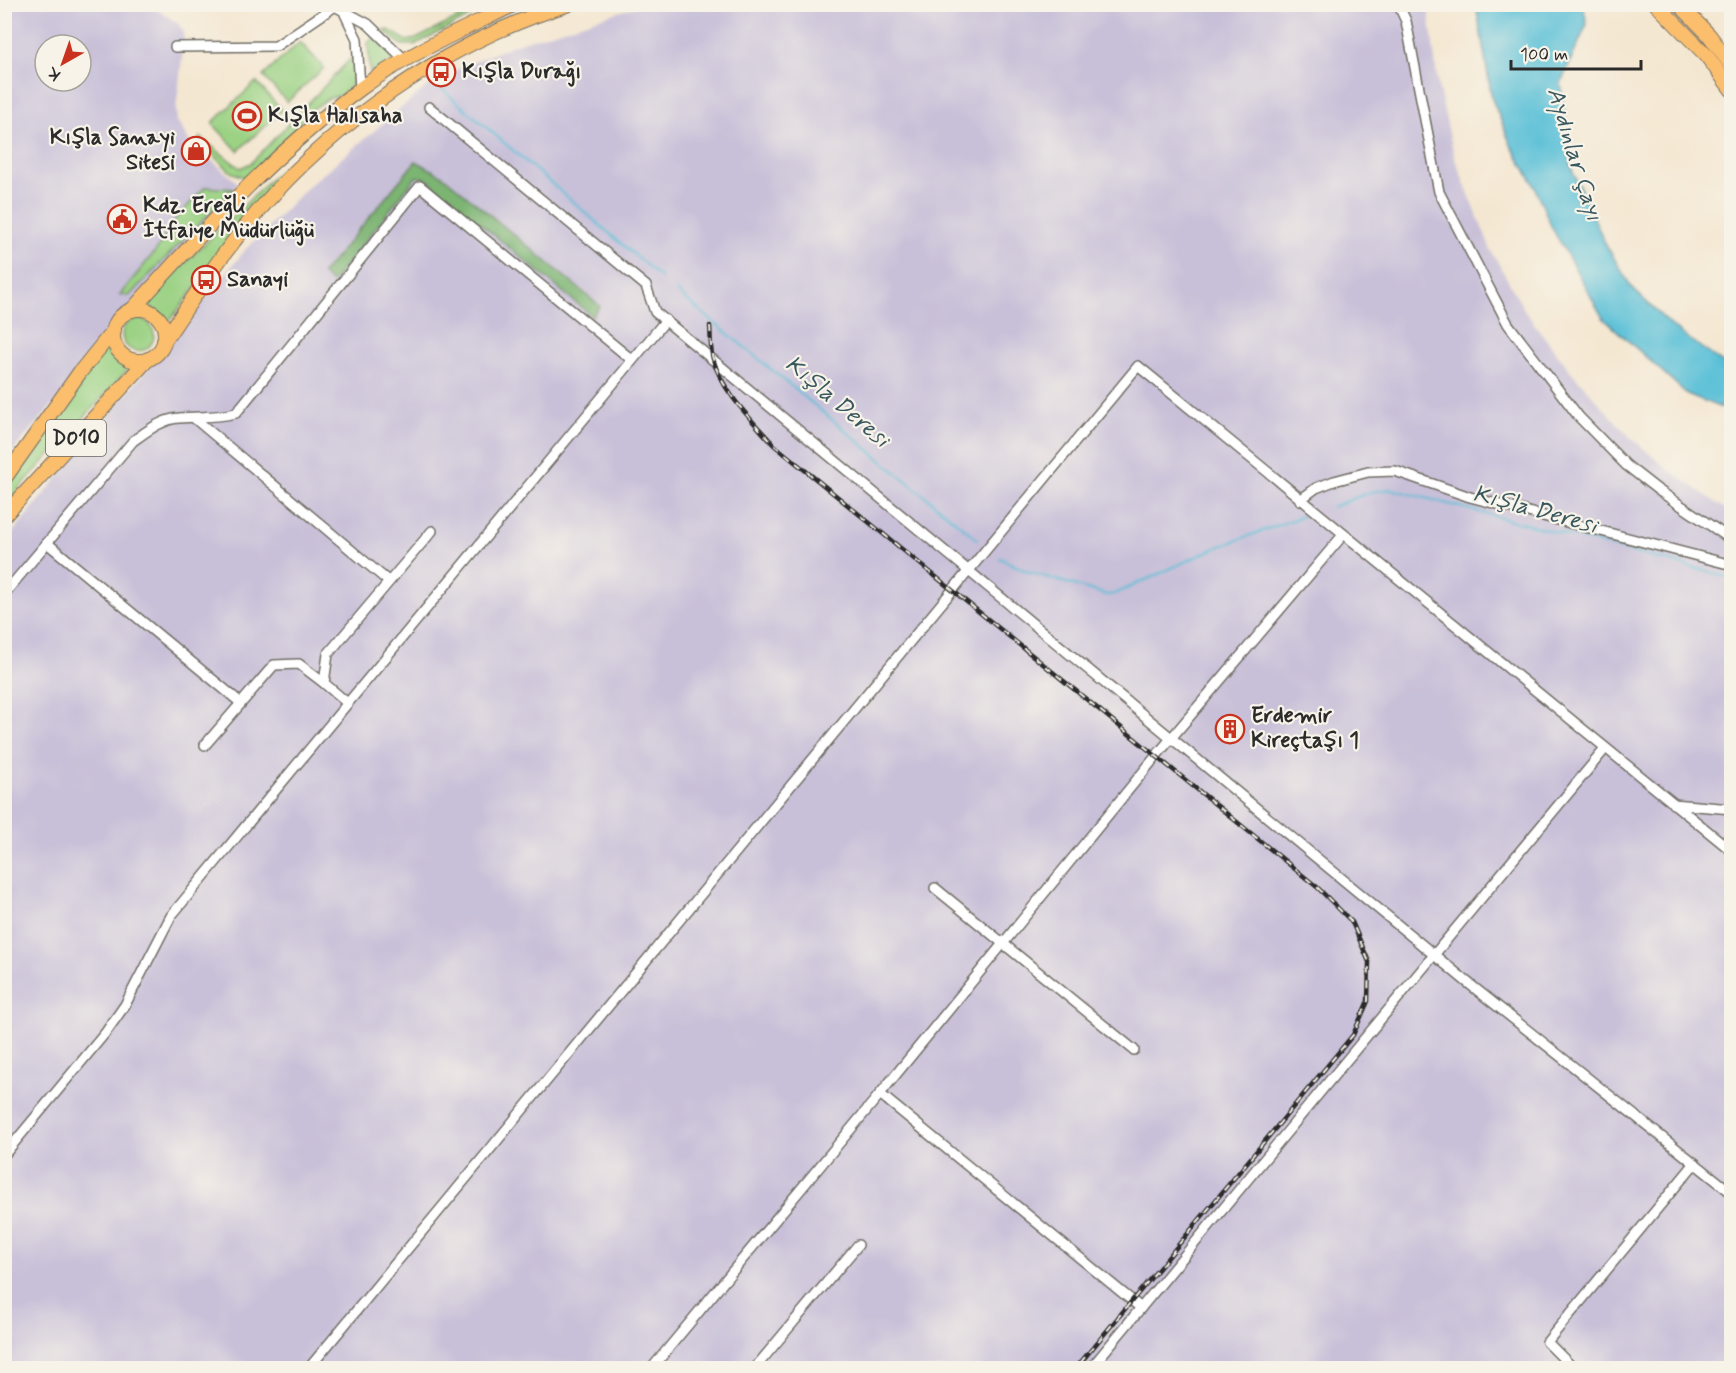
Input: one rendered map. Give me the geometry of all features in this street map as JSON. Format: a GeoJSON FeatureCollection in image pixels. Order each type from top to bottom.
{"type":"FeatureCollection","features":[{"type":"Feature","properties":{"kind":"highway","name":"D010"},"geometry":{"type":"LineString","coordinates":[[4,479],[86,363],[114,330],[120,318],[132,310],[247,188],[360,89],[405,60],[515,4]]}},
{"type":"Feature","properties":{"kind":"highway","name":"D010"},"geometry":{"type":"LineString","coordinates":[[4,516],[148,359],[156,355],[225,253],[273,196],[330,142],[368,111],[461,47],[504,27],[569,4]]}},
{"type":"Feature","properties":{"kind":"highway"},"geometry":{"type":"LineString","coordinates":[[1656,4],[1706,55],[1731,90]]}},
{"type":"Feature","properties":{"kind":"highway"},"geometry":{"type":"LineString","coordinates":[[1679,4],[1709,35],[1731,66]]}},
{"type":"Feature","properties":{"kind":"highway"},"geometry":{"type":"LineString","coordinates":[[132,310],[140,310],[156,316],[162,323],[164,341]]}},
{"type":"Feature","properties":{"kind":"highway"},"geometry":{"type":"LineString","coordinates":[[114,330],[115,346],[126,357],[141,361],[148,359]]}},
{"type":"Feature","properties":{"kind":"street"},"geometry":{"type":"LineString","coordinates":[[1398,4],[1406,21],[1439,192],[1508,324],[1579,417],[1626,465],[1731,540]]}},
{"type":"Feature","properties":{"kind":"street"},"geometry":{"type":"LineString","coordinates":[[175,47],[276,46],[334,6],[345,14],[368,24],[405,60]]}},
{"type":"Feature","properties":{"kind":"street"},"geometry":{"type":"LineString","coordinates":[[345,14],[357,39],[360,89]]}},
{"type":"Feature","properties":{"kind":"street"},"geometry":{"type":"LineString","coordinates":[[429,107],[646,286],[655,312],[1434,954],[1731,1193]]}},
{"type":"Feature","properties":{"kind":"street"},"geometry":{"type":"LineString","coordinates":[[4,594],[133,441],[155,426],[178,418],[215,418],[236,413],[420,186],[632,360]]}},
{"type":"Feature","properties":{"kind":"street"},"geometry":{"type":"LineString","coordinates":[[4,1155],[106,1032],[125,1005],[171,916],[346,702],[666,320]]}},
{"type":"Feature","properties":{"kind":"street"},"geometry":{"type":"LineString","coordinates":[[309,1368],[1138,366],[1731,851]]}},
{"type":"Feature","properties":{"kind":"street"},"geometry":{"type":"LineString","coordinates":[[194,418],[388,581]]}},
{"type":"Feature","properties":{"kind":"street"},"geometry":{"type":"LineString","coordinates":[[1300,500],[1316,488],[1334,481],[1368,472],[1395,471],[1470,496],[1731,565]]}},
{"type":"Feature","properties":{"kind":"street"},"geometry":{"type":"LineString","coordinates":[[324,683],[328,654],[432,531]]}},
{"type":"Feature","properties":{"kind":"street"},"geometry":{"type":"LineString","coordinates":[[652,1368],[1173,737],[1343,535]]}},
{"type":"Feature","properties":{"kind":"street"},"geometry":{"type":"LineString","coordinates":[[47,543],[241,703]]}},
{"type":"Feature","properties":{"kind":"street"},"geometry":{"type":"LineString","coordinates":[[205,745],[274,664],[299,664],[346,702]]}},
{"type":"Feature","properties":{"kind":"street"},"geometry":{"type":"LineString","coordinates":[[1091,1368],[1605,749]]}},
{"type":"Feature","properties":{"kind":"street"},"geometry":{"type":"LineString","coordinates":[[1673,804],[1731,809]]}},
{"type":"Feature","properties":{"kind":"street"},"geometry":{"type":"LineString","coordinates":[[935,888],[1134,1050]]}},
{"type":"Feature","properties":{"kind":"street"},"geometry":{"type":"LineString","coordinates":[[880,1094],[1141,1308]]}},
{"type":"Feature","properties":{"kind":"street"},"geometry":{"type":"LineString","coordinates":[[1574,1368],[1547,1342],[1695,1163]]}},
{"type":"Feature","properties":{"kind":"street"},"geometry":{"type":"LineString","coordinates":[[1706,1172],[1731,1183]]}},
{"type":"Feature","properties":{"kind":"street"},"geometry":{"type":"LineString","coordinates":[[755,1368],[858,1245]]}},
{"type":"Feature","properties":{"kind":"shaded area"},"geometry":{"type":"Polygon","coordinates":[[[644,4],[1428,5],[1438,85],[1455,159],[1491,250],[1526,313],[1573,374],[1628,435],[1665,467],[1731,513],[1731,1368],[5,1368],[4,543],[246,249],[312,183],[436,79],[513,45],[644,4]]]}},
{"type":"Feature","properties":{"kind":"shaded area","name":"Kışla Sanayi Sitesi"},"geometry":{"type":"Polygon","coordinates":[[[4,5],[149,5],[176,22],[183,30],[177,121],[190,142],[238,183],[176,260],[132,310],[120,318],[75,379],[11,453],[4,448],[4,5]]]}},
{"type":"Feature","properties":{"kind":"green space"},"geometry":{"type":"Polygon","coordinates":[[[484,5],[493,5],[414,45],[402,45],[384,31],[389,30],[407,41],[416,39],[484,5]]]}},
{"type":"Feature","properties":{"kind":"green space"},"geometry":{"type":"Polygon","coordinates":[[[374,37],[395,59],[370,73],[368,43],[374,37]]]}},
{"type":"Feature","properties":{"kind":"green space","name":"Kışla Halısaha"},"geometry":{"type":"Polygon","coordinates":[[[300,42],[324,68],[287,102],[263,76],[300,42]]]}},
{"type":"Feature","properties":{"kind":"green space"},"geometry":{"type":"Polygon","coordinates":[[[358,51],[354,82],[342,95],[329,98],[313,109],[252,174],[243,177],[231,172],[199,141],[200,137],[240,168],[251,163],[358,51]]]}},
{"type":"Feature","properties":{"kind":"green space","name":"Kışla Halısaha"},"geometry":{"type":"Polygon","coordinates":[[[256,82],[282,110],[238,151],[212,123],[256,82]]]}},
{"type":"Feature","properties":{"kind":"green space"},"geometry":{"type":"Polygon","coordinates":[[[349,112],[278,180],[168,323],[144,303],[274,176],[349,112]]]}},
{"type":"Feature","properties":{"kind":"green space"},"geometry":{"type":"Polygon","coordinates":[[[416,161],[443,176],[600,306],[592,316],[425,178],[416,177],[332,283],[322,274],[416,161]]]}},
{"type":"Feature","properties":{"kind":"green space"},"geometry":{"type":"Polygon","coordinates":[[[205,187],[233,189],[129,296],[120,295],[158,248],[174,221],[205,187]]]}},
{"type":"Feature","properties":{"kind":"green space"},"geometry":{"type":"Polygon","coordinates":[[[138,319],[149,324],[154,335],[149,346],[138,351],[127,346],[122,335],[127,324],[138,319]]]}},
{"type":"Feature","properties":{"kind":"green space"},"geometry":{"type":"Polygon","coordinates":[[[108,344],[117,358],[132,365],[5,504],[4,487],[108,344]]]}},
{"type":"Feature","properties":{"kind":"water"},"geometry":{"type":"Polygon","coordinates":[[[1476,5],[1583,5],[1587,24],[1561,83],[1571,167],[1606,245],[1632,288],[1675,329],[1731,369],[1731,412],[1687,394],[1603,318],[1552,228],[1532,181],[1511,145],[1492,99],[1476,5]]]}},
{"type":"Feature","properties":{"kind":"waterway","name":"Kışla Deresi"},"geometry":{"type":"LineString","coordinates":[[435,83],[661,278]]}},
{"type":"Feature","properties":{"kind":"waterway","name":"Kışla Deresi"},"geometry":{"type":"LineString","coordinates":[[676,291],[977,539]]}},
{"type":"Feature","properties":{"kind":"waterway","name":"Kışla Deresi"},"geometry":{"type":"LineString","coordinates":[[1332,507],[1370,492],[1391,489],[1732,578]]}},
{"type":"Feature","properties":{"kind":"waterway","name":"Kışla Deresi"},"geometry":{"type":"LineString","coordinates":[[1000,558],[1026,571],[1107,595],[1115,594],[1213,549],[1303,516]]}},
{"type":"Feature","properties":{"kind":"railway"},"geometry":{"type":"LineString","coordinates":[[710,326],[712,355],[724,383],[739,405],[774,445],[1317,887],[1352,922],[1369,962],[1368,1001],[1353,1035],[1076,1368]]}},
{"type":"Feature","properties":{"kind":"place","name":"Kışla Durağı"},"geometry":{"type":"Point","coordinates":[441,72]}},
{"type":"Feature","properties":{"kind":"place","name":"Kışla Halısaha"},"geometry":{"type":"Point","coordinates":[247,116]}},
{"type":"Feature","properties":{"kind":"place","name":"Kışla Sanayi Sitesi"},"geometry":{"type":"Point","coordinates":[196,151]}},
{"type":"Feature","properties":{"kind":"place","name":"Kdz. Ereğli İtfaiye Müdürlüğü"},"geometry":{"type":"Point","coordinates":[122,219]}},
{"type":"Feature","properties":{"kind":"place","name":"Sanayi"},"geometry":{"type":"Point","coordinates":[206,280]}},
{"type":"Feature","properties":{"kind":"place","name":"Erdemir Kireçtaşı 1"},"geometry":{"type":"Point","coordinates":[1230,729]}},
{"type":"Feature","properties":{"kind":"water label","name":"Aydınlar Çayı"},"geometry":{"type":"Point","coordinates":[1574,154]}}]}
